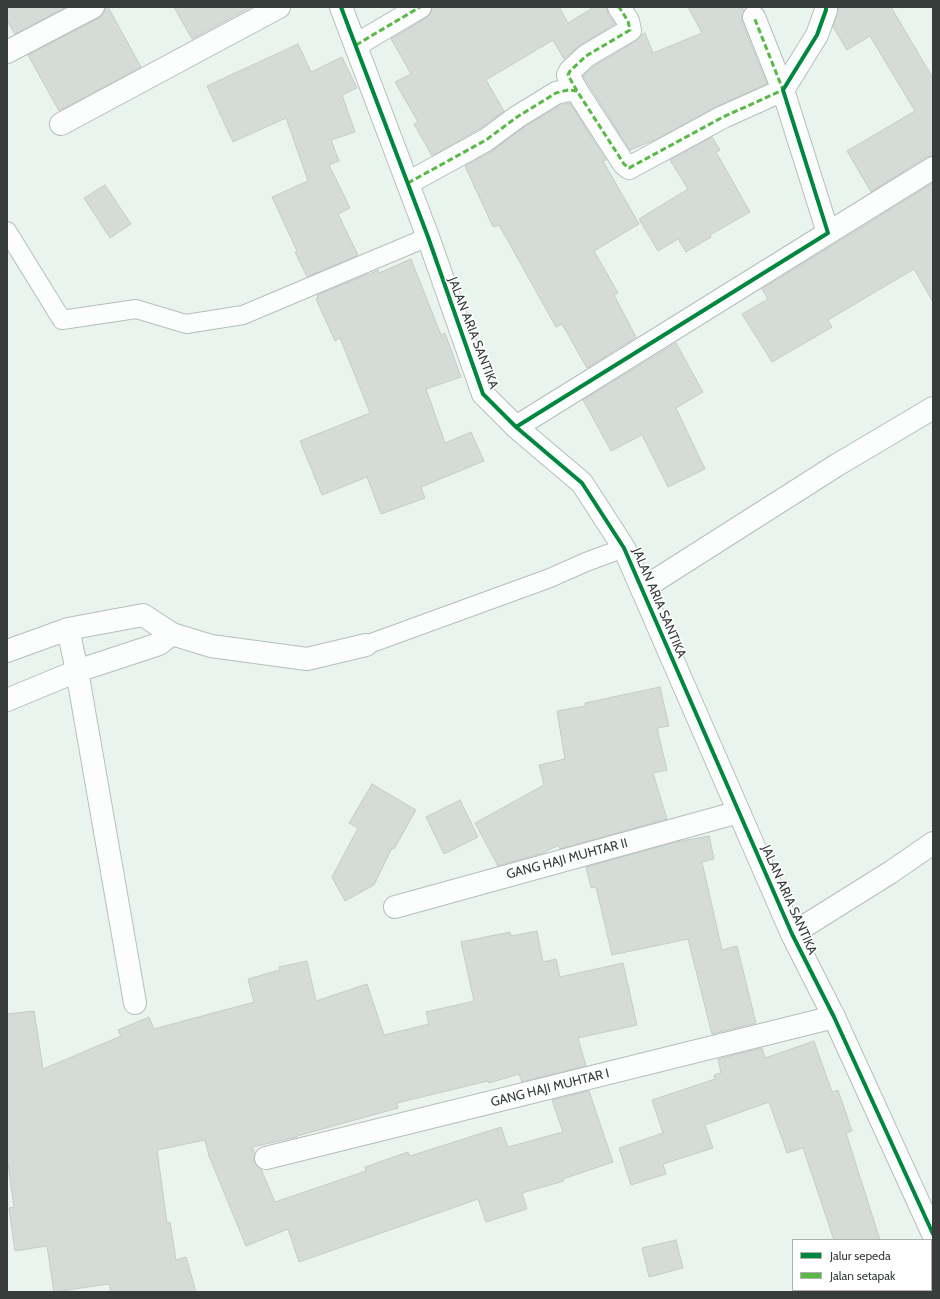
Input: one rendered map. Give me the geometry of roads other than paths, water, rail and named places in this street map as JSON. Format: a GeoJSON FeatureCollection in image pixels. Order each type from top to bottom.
{"type":"FeatureCollection","features":[{"type":"Feature","properties":{"kind":"street"},"geometry":{"type":"LineString","coordinates":[[7,52],[93,7]]}},
{"type":"Feature","properties":{"kind":"street"},"geometry":{"type":"LineString","coordinates":[[61,124],[279,7]]}},
{"type":"Feature","properties":{"kind":"street","name":"JALAN ARIA SANTIKA"},"geometry":{"type":"LineString","coordinates":[[341,7],[428,237],[483,394],[516,427],[582,483],[624,548],[792,934],[834,1018],[933,1234]]}},
{"type":"Feature","properties":{"kind":"street"},"geometry":{"type":"LineString","coordinates":[[356,45],[420,7]]}},
{"type":"Feature","properties":{"kind":"street"},"geometry":{"type":"LineString","coordinates":[[619,7],[628,21],[630,30],[586,56],[570,71],[568,75],[624,164],[629,168],[723,117],[783,90],[817,35],[826,7]]}},
{"type":"Feature","properties":{"kind":"street"},"geometry":{"type":"LineString","coordinates":[[754,18],[783,90],[828,233]]}},
{"type":"Feature","properties":{"kind":"street"},"geometry":{"type":"LineString","coordinates":[[408,183],[486,140],[517,116],[556,93],[568,90],[577,91]]}},
{"type":"Feature","properties":{"kind":"street"},"geometry":{"type":"LineString","coordinates":[[516,427],[933,168]]}},
{"type":"Feature","properties":{"kind":"street"},"geometry":{"type":"LineString","coordinates":[[642,589],[831,469],[933,408]]}},
{"type":"Feature","properties":{"kind":"street"},"geometry":{"type":"LineString","coordinates":[[7,651],[68,629],[143,615],[172,634],[211,646],[308,659],[366,645]]}},
{"type":"Feature","properties":{"kind":"street"},"geometry":{"type":"LineString","coordinates":[[68,629],[77,671],[135,1003]]}},
{"type":"Feature","properties":{"kind":"street"},"geometry":{"type":"LineString","coordinates":[[7,700],[77,671],[159,644],[172,634]]}},
{"type":"Feature","properties":{"kind":"street","name":"GANG HAJI MUHTAR II"},"geometry":{"type":"LineString","coordinates":[[394,906],[739,812]]}},
{"type":"Feature","properties":{"kind":"street"},"geometry":{"type":"LineString","coordinates":[[792,934],[891,872],[933,843]]}},
{"type":"Feature","properties":{"kind":"street","name":"GANG HAJI MUHTAR I"},"geometry":{"type":"LineString","coordinates":[[266,1158],[834,1018]]}},
{"type":"Feature","properties":{"kind":"lane"},"geometry":{"type":"LineString","coordinates":[[7,231],[62,320],[136,309],[186,324],[243,315],[428,237]]}},
{"type":"Feature","properties":{"kind":"lane"},"geometry":{"type":"LineString","coordinates":[[366,645],[550,578],[586,562],[624,548]]}}]}
